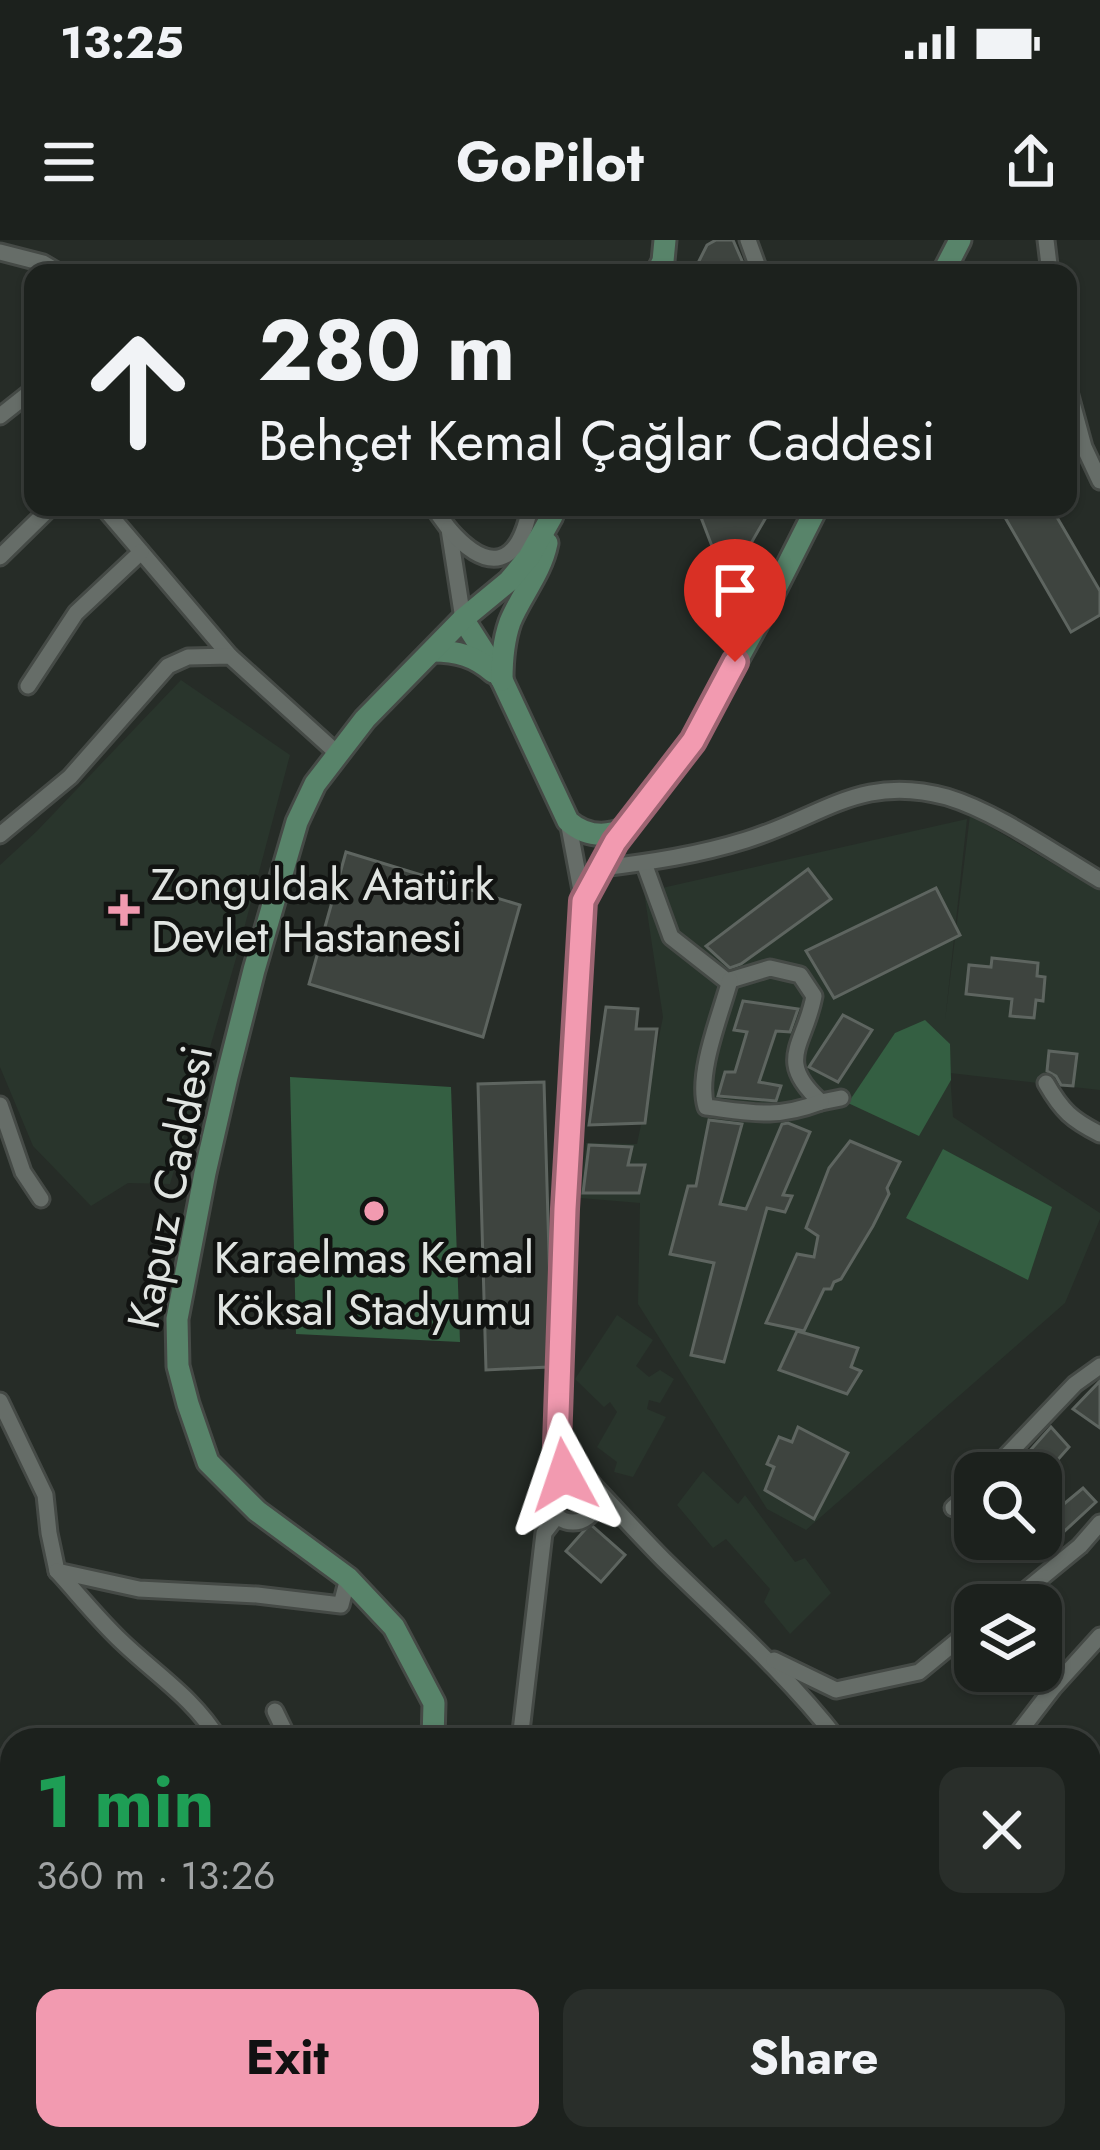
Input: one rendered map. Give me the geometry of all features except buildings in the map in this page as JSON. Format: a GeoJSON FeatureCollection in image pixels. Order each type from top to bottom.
{"type":"FeatureCollection","features":[{"type":"Feature","properties":{"kind":"main road","name":"Kapuz Caddesi"},"geometry":{"type":"LineString","coordinates":[[433,1728],[434,1703],[394,1627],[348,1577],[257,1511],[208,1462],[178,1366],[177,1319],[205,1173],[296,823],[315,784],[365,719],[464,619],[509,581],[530,557],[550,516]]}},
{"type":"Feature","properties":{"kind":"main road"},"geometry":{"type":"LineString","coordinates":[[502,680],[502,649],[511,619],[544,558],[552,516]]}},
{"type":"Feature","properties":{"kind":"main road"},"geometry":{"type":"LineString","coordinates":[[464,619],[502,680],[568,821],[579,831],[611,835],[625,829],[693,741],[812,516]]}},
{"type":"Feature","properties":{"kind":"main road"},"geometry":{"type":"LineString","coordinates":[[433,651],[460,652],[502,680]]}},
{"type":"Feature","properties":{"kind":"street"},"geometry":{"type":"LineString","coordinates":[[0,252],[45,264]]}},
{"type":"Feature","properties":{"kind":"street"},"geometry":{"type":"LineString","coordinates":[[0,416],[24,397]]}},
{"type":"Feature","properties":{"kind":"street"},"geometry":{"type":"LineString","coordinates":[[1077,421],[1100,481]]}},
{"type":"Feature","properties":{"kind":"street"},"geometry":{"type":"LineString","coordinates":[[0,557],[41,516]]}},
{"type":"Feature","properties":{"kind":"street"},"geometry":{"type":"LineString","coordinates":[[111,516],[230,656],[338,754]]}},
{"type":"Feature","properties":{"kind":"street"},"geometry":{"type":"LineString","coordinates":[[439,516],[466,549],[484,558],[501,558],[516,549],[528,516]]}},
{"type":"Feature","properties":{"kind":"street"},"geometry":{"type":"LineString","coordinates":[[448,530],[464,619]]}},
{"type":"Feature","properties":{"kind":"street"},"geometry":{"type":"LineString","coordinates":[[28,686],[76,613],[141,552]]}},
{"type":"Feature","properties":{"kind":"street"},"geometry":{"type":"LineString","coordinates":[[0,835],[70,777],[168,666],[188,657],[230,656]]}},
{"type":"Feature","properties":{"kind":"street"},"geometry":{"type":"LineString","coordinates":[[602,868],[685,856],[750,839],[848,797],[881,790],[944,796],[973,806],[1100,880]]}},
{"type":"Feature","properties":{"kind":"street"},"geometry":{"type":"LineString","coordinates":[[564,1475],[557,1445],[583,901],[568,821]]}},
{"type":"Feature","properties":{"kind":"street"},"geometry":{"type":"LineString","coordinates":[[583,901],[625,829]]}},
{"type":"Feature","properties":{"kind":"street"},"geometry":{"type":"LineString","coordinates":[[644,862],[671,937],[708,968],[727,981],[770,968],[800,975],[814,996],[810,1019],[795,1049],[794,1066],[821,1102]]}},
{"type":"Feature","properties":{"kind":"street"},"geometry":{"type":"LineString","coordinates":[[730,980],[709,1054],[703,1096],[706,1107],[792,1113],[841,1098]]}},
{"type":"Feature","properties":{"kind":"street"},"geometry":{"type":"LineString","coordinates":[[1046,1084],[1060,1109],[1100,1135]]}},
{"type":"Feature","properties":{"kind":"street"},"geometry":{"type":"LineString","coordinates":[[0,1105],[23,1172],[41,1198]]}},
{"type":"Feature","properties":{"kind":"street"},"geometry":{"type":"LineString","coordinates":[[1010,1452],[1075,1384],[1100,1366]]}},
{"type":"Feature","properties":{"kind":"street"},"geometry":{"type":"LineString","coordinates":[[0,1401],[45,1495],[57,1571],[212,1728]]}},
{"type":"Feature","properties":{"kind":"street"},"geometry":{"type":"LineString","coordinates":[[594,1486],[597,1500],[591,1514],[578,1522],[557,1516],[549,1502],[549,1494],[564,1475],[578,1474],[590,1480],[766,1656],[829,1728]]}},
{"type":"Feature","properties":{"kind":"street"},"geometry":{"type":"LineString","coordinates":[[521,1728],[544,1533],[557,1516]]}},
{"type":"Feature","properties":{"kind":"street"},"geometry":{"type":"LineString","coordinates":[[1034,1584],[1100,1523]]}},
{"type":"Feature","properties":{"kind":"street"},"geometry":{"type":"LineString","coordinates":[[57,1571],[139,1589],[341,1605],[348,1577]]}},
{"type":"Feature","properties":{"kind":"street"},"geometry":{"type":"LineString","coordinates":[[1022,1728],[1100,1636]]}},
{"type":"Feature","properties":{"kind":"street"},"geometry":{"type":"LineString","coordinates":[[766,1656],[836,1690],[919,1672],[954,1643]]}},
{"type":"Feature","properties":{"kind":"street"},"geometry":{"type":"LineString","coordinates":[[275,1711],[283,1728]]}},
{"type":"Feature","properties":{"kind":"shaded area","name":"Zonguldak Atatürk Devlet Hastanesi"},"geometry":{"type":"Polygon","coordinates":[[[181,680],[290,755],[170,1184],[128,1183],[91,1206],[33,1146],[0,1067],[0,865],[181,680]]]}},
{"type":"Feature","properties":{"kind":"shaded area"},"geometry":{"type":"Polygon","coordinates":[[[970,815],[1100,891],[1100,1090],[950,1073],[953,1117],[1100,1213],[1100,1219],[1065,1303],[806,1530],[767,1509],[638,1304],[640,1203],[580,1198],[586,1143],[637,1144],[663,1017],[644,892],[967,819],[945,1021],[970,815]]]}},
{"type":"Feature","properties":{"kind":"shaded area"},"geometry":{"type":"Polygon","coordinates":[[[925,1020],[950,1044],[951,1080],[919,1136],[848,1103],[895,1033],[925,1020]]]}},
{"type":"Feature","properties":{"kind":"shaded area","name":"Karaelmas Kemal Köksal Stadyumu"},"geometry":{"type":"Polygon","coordinates":[[[290,1077],[451,1087],[460,1342],[296,1334],[290,1077]]]}},
{"type":"Feature","properties":{"kind":"shaded area"},"geometry":{"type":"Polygon","coordinates":[[[943,1149],[1052,1207],[1028,1280],[906,1218],[943,1149]]]}},
{"type":"Feature","properties":{"kind":"shaded area"},"geometry":{"type":"Polygon","coordinates":[[[617,1315],[653,1340],[636,1366],[649,1377],[660,1370],[674,1379],[660,1403],[649,1400],[647,1409],[666,1417],[633,1477],[614,1472],[617,1462],[597,1447],[617,1412],[610,1402],[604,1407],[575,1379],[617,1315]]]}},
{"type":"Feature","properties":{"kind":"shaded area"},"geometry":{"type":"Polygon","coordinates":[[[703,1471],[738,1504],[745,1495],[795,1562],[805,1558],[831,1593],[790,1634],[764,1602],[770,1589],[726,1539],[713,1548],[677,1505],[703,1471]]]}},
{"type":"Feature","properties":{"kind":"place","name":"Zonguldak Atatürk Devlet Hastanesi"},"geometry":{"type":"Point","coordinates":[124,910]}},
{"type":"Feature","properties":{"kind":"place","name":"Karaelmas Kemal Köksal Stadyumu"},"geometry":{"type":"Point","coordinates":[374,1211]}},
{"type":"Feature","properties":{"kind":"route"},"geometry":{"type":"LineString","coordinates":[[564,1475],[557,1445],[583,901],[615,842],[693,741],[735,662]]}}]}
